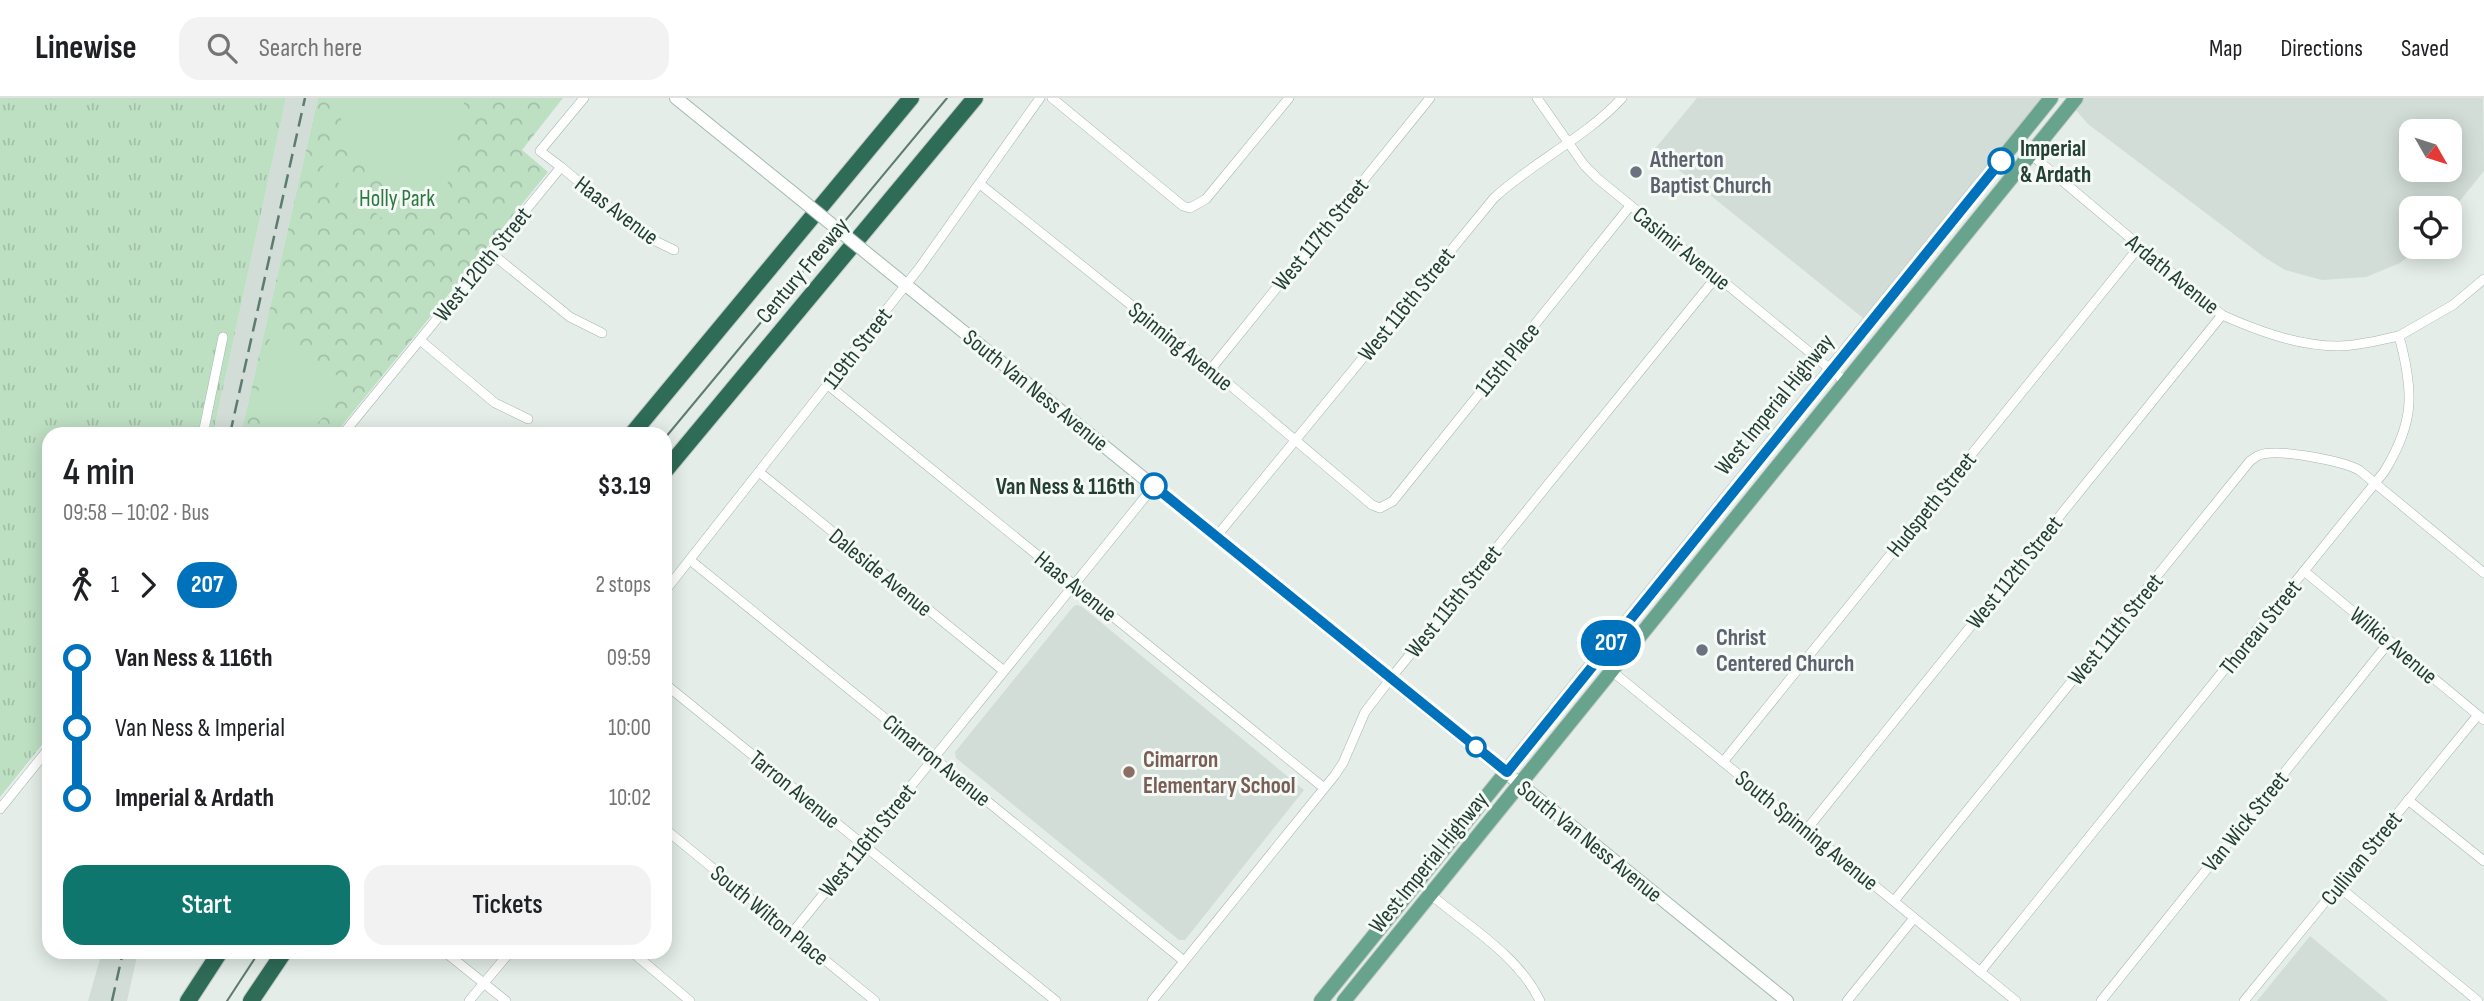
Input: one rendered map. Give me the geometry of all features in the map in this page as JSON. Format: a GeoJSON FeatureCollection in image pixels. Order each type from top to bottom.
{"type":"FeatureCollection","features":[{"type":"Feature","properties":{"kind":"highway","name":"Century Freeway"},"geometry":{"type":"LineString","coordinates":[[638,427],[911,98]]}},
{"type":"Feature","properties":{"kind":"highway","name":"Century Freeway"},"geometry":{"type":"LineString","coordinates":[[672,463],[975,98]]}},
{"type":"Feature","properties":{"kind":"highway"},"geometry":{"type":"LineString","coordinates":[[188,1001],[215,959]]}},
{"type":"Feature","properties":{"kind":"highway"},"geometry":{"type":"LineString","coordinates":[[251,1001],[279,959]]}},
{"type":"Feature","properties":{"kind":"main road","name":"South Van Ness Avenue"},"geometry":{"type":"LineString","coordinates":[[676,98],[1787,1001]]}},
{"type":"Feature","properties":{"kind":"main road","name":"West Imperial Highway"},"geometry":{"type":"LineString","coordinates":[[1321,1001],[2052,98]]}},
{"type":"Feature","properties":{"kind":"main road","name":"West Imperial Highway"},"geometry":{"type":"LineString","coordinates":[[1344,1001],[2076,98]]}},
{"type":"Feature","properties":{"kind":"street"},"geometry":{"type":"LineString","coordinates":[[561,167],[540,151],[584,98]]}},
{"type":"Feature","properties":{"kind":"street","name":"119th Street"},"geometry":{"type":"LineString","coordinates":[[672,583],[906,285],[1040,98]]}},
{"type":"Feature","properties":{"kind":"street"},"geometry":{"type":"LineString","coordinates":[[1052,98],[1183,206],[1190,208],[1206,199],[1289,98]]}},
{"type":"Feature","properties":{"kind":"street","name":"West 117th Street"},"geometry":{"type":"LineString","coordinates":[[1211,369],[1430,98]]}},
{"type":"Feature","properties":{"kind":"street","name":"Casimir Avenue"},"geometry":{"type":"LineString","coordinates":[[1536,98],[1584,165],[1630,206],[1846,382]]}},
{"type":"Feature","properties":{"kind":"street","name":"West 116th Street"},"geometry":{"type":"LineString","coordinates":[[1216,537],[1494,198],[1507,185],[1595,124],[1622,98]]}},
{"type":"Feature","properties":{"kind":"street","name":"Ardath Avenue"},"geometry":{"type":"LineString","coordinates":[[2016,142],[2222,315],[2278,337],[2338,346],[2399,336]]}},
{"type":"Feature","properties":{"kind":"street","name":"Haas Avenue"},"geometry":{"type":"LineString","coordinates":[[561,167],[643,235],[674,250]]}},
{"type":"Feature","properties":{"kind":"street","name":"West 120th Street"},"geometry":{"type":"LineString","coordinates":[[348,427],[561,167]]}},
{"type":"Feature","properties":{"kind":"street","name":"Spinning Avenue"},"geometry":{"type":"LineString","coordinates":[[980,184],[1211,369],[1372,505],[1380,508]]}},
{"type":"Feature","properties":{"kind":"street","name":"115th Place"},"geometry":{"type":"LineString","coordinates":[[1380,508],[1393,502],[1630,206]]}},
{"type":"Feature","properties":{"kind":"street","name":"Hudspeth Street"},"geometry":{"type":"LineString","coordinates":[[1723,762],[2139,247]]}},
{"type":"Feature","properties":{"kind":"street"},"geometry":{"type":"LineString","coordinates":[[491,253],[570,317],[602,333]]}},
{"type":"Feature","properties":{"kind":"street","name":"West 115th Street"},"geometry":{"type":"LineString","coordinates":[[1152,1001],[1343,763],[1366,712],[1391,678],[1717,276]]}},
{"type":"Feature","properties":{"kind":"street"},"geometry":{"type":"LineString","coordinates":[[2399,336],[2453,305],[2482,283]]}},
{"type":"Feature","properties":{"kind":"street","name":"West 112th Street"},"geometry":{"type":"LineString","coordinates":[[1807,829],[2222,315]]}},
{"type":"Feature","properties":{"kind":"street","name":"Thoreau Street"},"geometry":{"type":"LineString","coordinates":[[1980,972],[2375,484],[2400,446],[2409,416],[2407,367],[2399,336]]}},
{"type":"Feature","properties":{"kind":"street"},"geometry":{"type":"LineString","coordinates":[[204,427],[223,337]]}},
{"type":"Feature","properties":{"kind":"street"},"geometry":{"type":"LineString","coordinates":[[421,340],[495,403],[528,419]]}},
{"type":"Feature","properties":{"kind":"street","name":"Haas Avenue"},"geometry":{"type":"LineString","coordinates":[[828,384],[1324,788]]}},
{"type":"Feature","properties":{"kind":"street","name":"West 111th Street"},"geometry":{"type":"LineString","coordinates":[[1894,901],[2250,460],[2260,454],[2271,453],[2336,461],[2359,470],[2375,484]]}},
{"type":"Feature","properties":{"kind":"street","name":"Daleside Avenue"},"geometry":{"type":"LineString","coordinates":[[759,472],[1004,671]]}},
{"type":"Feature","properties":{"kind":"street"},"geometry":{"type":"LineString","coordinates":[[2375,484],[2484,573]]}},
{"type":"Feature","properties":{"kind":"street","name":"West 116th Street"},"geometry":{"type":"LineString","coordinates":[[792,933],[1154,486]]}},
{"type":"Feature","properties":{"kind":"street","name":"Cimarron Avenue"},"geometry":{"type":"LineString","coordinates":[[690,560],[1184,961]]}},
{"type":"Feature","properties":{"kind":"street","name":"Wilkie Avenue"},"geometry":{"type":"LineString","coordinates":[[2304,571],[2481,717]]}},
{"type":"Feature","properties":{"kind":"street","name":"Van Wick Street"},"geometry":{"type":"LineString","coordinates":[[2101,1001],[2390,641]]}},
{"type":"Feature","properties":{"kind":"street","name":"South Spinning Avenue"},"geometry":{"type":"LineString","coordinates":[[1597,659],[2016,1001]]}},
{"type":"Feature","properties":{"kind":"street","name":"Tarron Avenue"},"geometry":{"type":"LineString","coordinates":[[672,690],[1056,1001]]}},
{"type":"Feature","properties":{"kind":"street","name":"Cullivan Street"},"geometry":{"type":"LineString","coordinates":[[2244,1001],[2409,800],[2481,717]]}},
{"type":"Feature","properties":{"kind":"street"},"geometry":{"type":"LineString","coordinates":[[0,809],[42,757]]}},
{"type":"Feature","properties":{"kind":"street"},"geometry":{"type":"LineString","coordinates":[[2409,800],[2484,861]]}},
{"type":"Feature","properties":{"kind":"street","name":"South Wilton Place"},"geometry":{"type":"LineString","coordinates":[[672,835],[875,1001]]}},
{"type":"Feature","properties":{"kind":"street"},"geometry":{"type":"LineString","coordinates":[[2338,886],[2478,1001]]}},
{"type":"Feature","properties":{"kind":"street"},"geometry":{"type":"LineString","coordinates":[[1430,894],[1505,955],[1523,973],[1540,1001]]}},
{"type":"Feature","properties":{"kind":"street"},"geometry":{"type":"LineString","coordinates":[[1847,1001],[1914,918]]}},
{"type":"Feature","properties":{"kind":"street"},"geometry":{"type":"LineString","coordinates":[[454,959],[506,1001]]}},
{"type":"Feature","properties":{"kind":"street"},"geometry":{"type":"LineString","coordinates":[[469,1001],[504,959]]}},
{"type":"Feature","properties":{"kind":"street"},"geometry":{"type":"LineString","coordinates":[[640,959],[690,1001]]}},
{"type":"Feature","properties":{"kind":"shaded area"},"geometry":{"type":"Polygon","coordinates":[[[286,98],[318,98],[243,427],[215,427],[286,98]]]}},
{"type":"Feature","properties":{"kind":"shaded area"},"geometry":{"type":"Polygon","coordinates":[[[1697,98],[2048,98],[1868,322],[1654,150],[1697,98]]]}},
{"type":"Feature","properties":{"kind":"shaded area"},"geometry":{"type":"Polygon","coordinates":[[[2082,98],[2483,98],[2484,171],[2462,198],[2462,196],[2399,196],[2399,259],[2405,259],[2400,263],[2366,277],[2322,280],[2285,270],[2264,257],[2088,124],[2074,108],[2082,98]]]}},
{"type":"Feature","properties":{"kind":"shaded area","name":"Cimarron Elementary School"},"geometry":{"type":"Polygon","coordinates":[[[1076,605],[1081,606],[1304,790],[1185,940],[1179,940],[956,758],[955,752],[1076,605]]]}},
{"type":"Feature","properties":{"kind":"shaded area"},"geometry":{"type":"Polygon","coordinates":[[[2310,936],[2388,1001],[2257,1001],[2310,936]]]}},
{"type":"Feature","properties":{"kind":"shaded area"},"geometry":{"type":"Polygon","coordinates":[[[100,959],[136,959],[127,1001],[88,1001],[100,959]]]}},
{"type":"Feature","properties":{"kind":"green space"},"geometry":{"type":"Polygon","coordinates":[[[0,98],[286,98],[215,427],[42,427],[42,745],[0,797],[0,98]]]}},
{"type":"Feature","properties":{"kind":"green space","name":"Holly Park"},"geometry":{"type":"Polygon","coordinates":[[[318,98],[563,98],[522,150],[548,172],[341,427],[243,427],[318,98]]]}},
{"type":"Feature","properties":{"kind":"green space"},"geometry":{"type":"Polygon","coordinates":[[[338,98],[465,98],[443,206],[387,180],[359,155],[348,139],[341,120],[338,98]]]}},
{"type":"Feature","properties":{"kind":"green space"},"geometry":{"type":"Polygon","coordinates":[[[331,156],[357,178],[347,190],[321,169],[331,156]]]}},
{"type":"Feature","properties":{"kind":"green space"},"geometry":{"type":"Polygon","coordinates":[[[372,189],[398,211],[388,223],[362,202],[372,189]]]}},
{"type":"Feature","properties":{"kind":"green space"},"geometry":{"type":"Polygon","coordinates":[[[271,333],[341,378],[344,383],[343,397],[314,427],[268,427],[255,406],[271,333]]]}},
{"type":"Feature","properties":{"kind":"tram line"},"geometry":{"type":"LineString","coordinates":[[672,430],[947,98]]}},
{"type":"Feature","properties":{"kind":"tram line"},"geometry":{"type":"LineString","coordinates":[[227,1001],[254,959]]}},
{"type":"Feature","properties":{"kind":"railway"},"geometry":{"type":"LineString","coordinates":[[232,427],[305,98]]}},
{"type":"Feature","properties":{"kind":"railway"},"geometry":{"type":"LineString","coordinates":[[112,1001],[121,959]]}},
{"type":"Feature","properties":{"kind":"bus line","name":"207"},"geometry":{"type":"LineString","coordinates":[[1154,486],[1507,772],[2001,161]]}},
{"type":"Feature","properties":{"kind":"place","name":"Imperial & Ardath"},"geometry":{"type":"Point","coordinates":[2001,161]}},
{"type":"Feature","properties":{"kind":"place","name":"Atherton Baptist Church"},"geometry":{"type":"Point","coordinates":[1636,172]}},
{"type":"Feature","properties":{"kind":"place","name":"Van Ness & 116th"},"geometry":{"type":"Point","coordinates":[1154,486]}},
{"type":"Feature","properties":{"kind":"place","name":"Christ Centered Church"},"geometry":{"type":"Point","coordinates":[1702,650]}},
{"type":"Feature","properties":{"kind":"place","name":"Cimarron Elementary School"},"geometry":{"type":"Point","coordinates":[1129,772]}}]}
